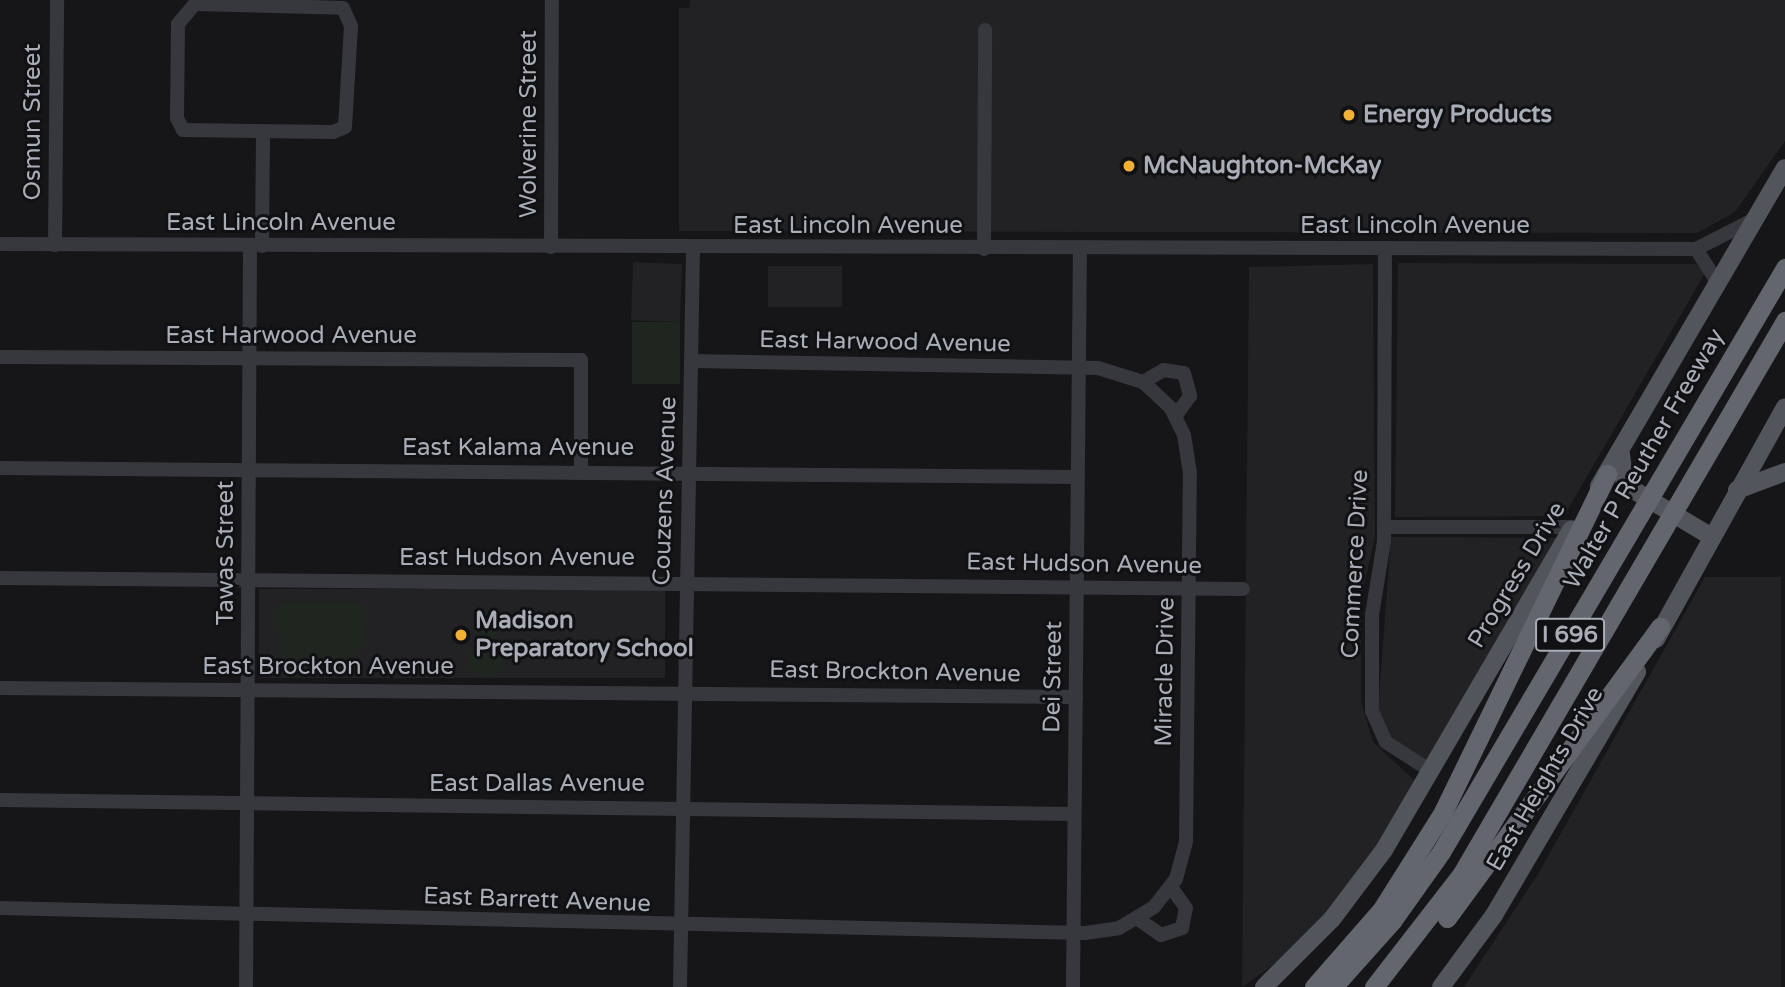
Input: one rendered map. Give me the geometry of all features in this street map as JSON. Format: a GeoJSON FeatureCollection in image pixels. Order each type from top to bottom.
{"type":"FeatureCollection","features":[{"type":"Feature","properties":{"kind":"highway","name":"Walter P Reuther Freeway"},"geometry":{"type":"LineString","coordinates":[[1334,987],[1441,852],[1785,268]]}},
{"type":"Feature","properties":{"kind":"highway","name":"I 696"},"geometry":{"type":"LineString","coordinates":[[1374,987],[1461,875],[1785,321]]}},
{"type":"Feature","properties":{"kind":"highway"},"geometry":{"type":"LineString","coordinates":[[1314,987],[1381,909],[1437,822],[1607,474]]}},
{"type":"Feature","properties":{"kind":"highway"},"geometry":{"type":"LineString","coordinates":[[1392,987],[1660,627]]}},
{"type":"Feature","properties":{"kind":"main road","name":"Progress Drive"},"geometry":{"type":"LineString","coordinates":[[1264,987],[1345,902],[1430,771],[1623,447],[1785,167]]}},
{"type":"Feature","properties":{"kind":"main road","name":"East Heights Drive"},"geometry":{"type":"LineString","coordinates":[[1441,987],[1528,860],[1785,407]]}},
{"type":"Feature","properties":{"kind":"main road"},"geometry":{"type":"LineString","coordinates":[[1623,447],[1619,472],[1628,489],[1712,537]]}},
{"type":"Feature","properties":{"kind":"main road"},"geometry":{"type":"LineString","coordinates":[[1737,490],[1785,472]]}},
{"type":"Feature","properties":{"kind":"street","name":"Osmun Street"},"geometry":{"type":"LineString","coordinates":[[55,245],[57,0]]}},
{"type":"Feature","properties":{"kind":"street","name":"Wolverine Street"},"geometry":{"type":"LineString","coordinates":[[551,247],[552,0]]}},
{"type":"Feature","properties":{"kind":"street"},"geometry":{"type":"LineString","coordinates":[[264,2],[343,8],[350,20],[350,118],[339,131],[263,132],[183,130],[177,88],[182,13],[195,4],[264,2]]}},
{"type":"Feature","properties":{"kind":"street"},"geometry":{"type":"LineString","coordinates":[[984,248],[985,30]]}},
{"type":"Feature","properties":{"kind":"street","name":"Tawas Street"},"geometry":{"type":"LineString","coordinates":[[246,987],[250,359],[263,132]]}},
{"type":"Feature","properties":{"kind":"street","name":"East Lincoln Avenue"},"geometry":{"type":"LineString","coordinates":[[0,244],[1696,249],[1755,219]]}},
{"type":"Feature","properties":{"kind":"street","name":"Couzens Avenue"},"geometry":{"type":"LineString","coordinates":[[680,987],[692,248]]}},
{"type":"Feature","properties":{"kind":"street","name":"Dei Street"},"geometry":{"type":"LineString","coordinates":[[1073,987],[1080,248]]}},
{"type":"Feature","properties":{"kind":"street","name":"Commerce Drive"},"geometry":{"type":"LineString","coordinates":[[1385,248],[1384,527],[1372,615],[1372,711],[1386,742],[1430,771]]}},
{"type":"Feature","properties":{"kind":"street"},"geometry":{"type":"LineString","coordinates":[[1696,249],[1718,283]]}},
{"type":"Feature","properties":{"kind":"street","name":"East Harwood Avenue"},"geometry":{"type":"LineString","coordinates":[[0,357],[582,360],[581,471]]}},
{"type":"Feature","properties":{"kind":"street","name":"East Harwood Avenue"},"geometry":{"type":"LineString","coordinates":[[691,361],[1079,368]]}},
{"type":"Feature","properties":{"kind":"street"},"geometry":{"type":"LineString","coordinates":[[1079,368],[1143,382],[1164,370],[1184,373],[1191,396],[1176,415]]}},
{"type":"Feature","properties":{"kind":"street","name":"Miracle Drive"},"geometry":{"type":"LineString","coordinates":[[1073,933],[1109,931],[1138,919],[1171,887],[1186,841],[1190,461],[1176,415],[1143,382]]}},
{"type":"Feature","properties":{"kind":"street","name":"East Kalama Avenue"},"geometry":{"type":"LineString","coordinates":[[0,468],[688,471],[1077,477]]}},
{"type":"Feature","properties":{"kind":"street"},"geometry":{"type":"LineString","coordinates":[[1384,527],[1573,527]]}},
{"type":"Feature","properties":{"kind":"street","name":"East Hudson Avenue"},"geometry":{"type":"LineString","coordinates":[[0,578],[685,581],[1243,589]]}},
{"type":"Feature","properties":{"kind":"street","name":"East Brockton Avenue"},"geometry":{"type":"LineString","coordinates":[[0,688],[683,691],[1076,697]]}},
{"type":"Feature","properties":{"kind":"street","name":"East Dallas Avenue"},"geometry":{"type":"LineString","coordinates":[[0,800],[1074,814]]}},
{"type":"Feature","properties":{"kind":"street"},"geometry":{"type":"LineString","coordinates":[[1138,919],[1161,935],[1182,928],[1185,908],[1171,887]]}},
{"type":"Feature","properties":{"kind":"street","name":"East Barrett Avenue"},"geometry":{"type":"LineString","coordinates":[[0,908],[681,926],[1073,933]]}},
{"type":"Feature","properties":{"kind":"shaded area"},"geometry":{"type":"Polygon","coordinates":[[[690,0],[1785,0],[1785,141],[1735,212],[1697,233],[679,231],[679,8],[689,8],[690,0]]]}},
{"type":"Feature","properties":{"kind":"shaded area"},"geometry":{"type":"Polygon","coordinates":[[[633,262],[682,264],[680,322],[631,320],[633,262]]]}},
{"type":"Feature","properties":{"kind":"shaded area"},"geometry":{"type":"Polygon","coordinates":[[[1398,263],[1696,264],[1705,273],[1564,516],[1395,517],[1398,263]]]}},
{"type":"Feature","properties":{"kind":"shaded area"},"geometry":{"type":"Polygon","coordinates":[[[1373,264],[1375,538],[1361,597],[1361,701],[1373,742],[1417,783],[1355,879],[1297,948],[1242,987],[1249,267],[1373,264]]]}},
{"type":"Feature","properties":{"kind":"shaded area"},"geometry":{"type":"Polygon","coordinates":[[[768,266],[842,266],[842,307],[768,307],[768,266]]]}},
{"type":"Feature","properties":{"kind":"shaded area"},"geometry":{"type":"Polygon","coordinates":[[[632,322],[680,322],[680,384],[632,384],[632,322]]]}},
{"type":"Feature","properties":{"kind":"shaded area"},"geometry":{"type":"Polygon","coordinates":[[[1391,537],[1558,538],[1430,762],[1389,735],[1378,709],[1391,537]]]}},
{"type":"Feature","properties":{"kind":"shaded area"},"geometry":{"type":"Polygon","coordinates":[[[1705,577],[1781,577],[1781,987],[1464,987],[1538,874],[1705,577]]]}},
{"type":"Feature","properties":{"kind":"shaded area","name":"Madison Preparatory School"},"geometry":{"type":"Polygon","coordinates":[[[259,589],[665,589],[665,678],[259,678],[259,589]]]}},
{"type":"Feature","properties":{"kind":"shaded area"},"geometry":{"type":"Polygon","coordinates":[[[362,602],[364,642],[332,674],[282,678],[277,610],[282,603],[362,602]]]}},
{"type":"Feature","properties":{"kind":"shaded area"},"geometry":{"type":"Polygon","coordinates":[[[486,622],[493,625],[496,632],[493,639],[486,642],[479,639],[476,632],[479,625],[486,622]]]}},
{"type":"Feature","properties":{"kind":"shaded area"},"geometry":{"type":"Polygon","coordinates":[[[485,643],[497,648],[502,660],[497,672],[485,677],[473,672],[468,660],[473,648],[485,643]]]}},
{"type":"Feature","properties":{"kind":"place","name":"Energy Products"},"geometry":{"type":"Point","coordinates":[1349,115]}},
{"type":"Feature","properties":{"kind":"place","name":"McNaughton-McKay"},"geometry":{"type":"Point","coordinates":[1129,166]}},
{"type":"Feature","properties":{"kind":"place","name":"Madison Preparatory School"},"geometry":{"type":"Point","coordinates":[461,635]}}]}
